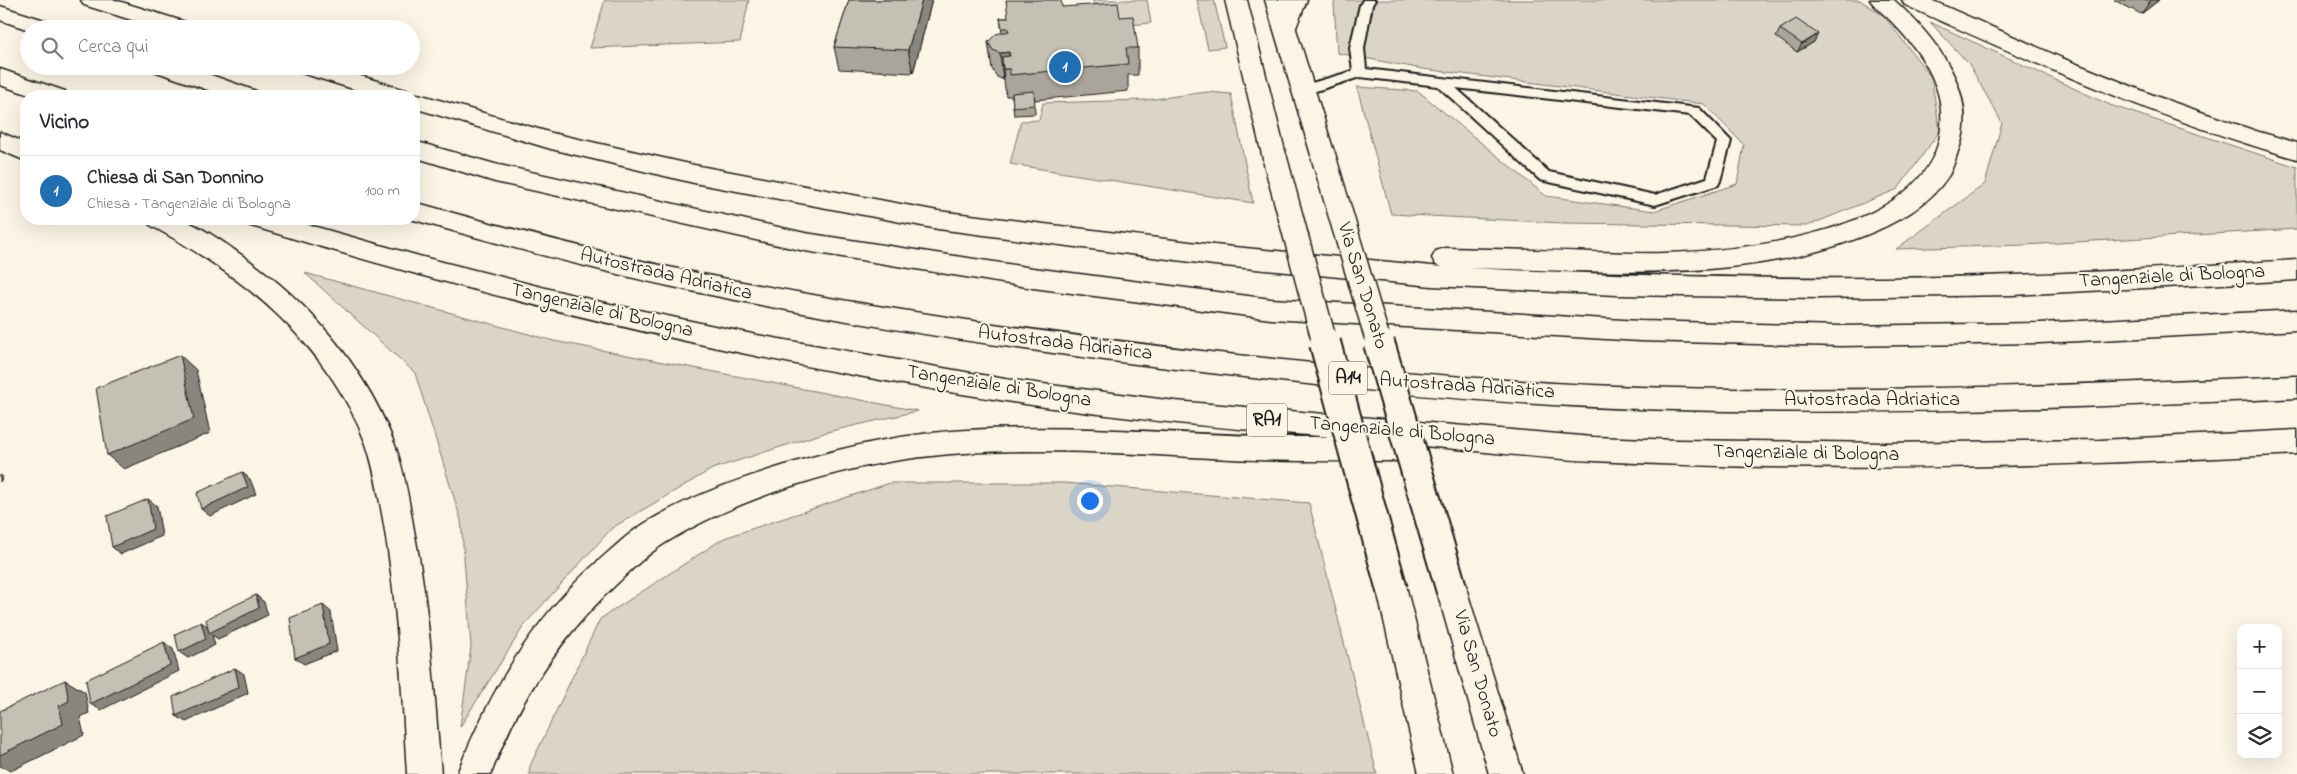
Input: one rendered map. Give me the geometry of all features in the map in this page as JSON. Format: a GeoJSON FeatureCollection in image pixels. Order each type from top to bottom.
{"type":"FeatureCollection","features":[{"type":"Feature","properties":{"kind":"main road"},"geometry":{"type":"LineString","coordinates":[[92,0],[155,20]]}},
{"type":"Feature","properties":{"kind":"main road"},"geometry":{"type":"LineString","coordinates":[[1236,0],[1275,159],[1392,590],[1436,774]]}},
{"type":"Feature","properties":{"kind":"main road","name":"Via San Donato"},"geometry":{"type":"LineString","coordinates":[[1276,0],[1506,774]]}},
{"type":"Feature","properties":{"kind":"main road"},"geometry":{"type":"LineString","coordinates":[[1285,30],[1296,0]]}},
{"type":"Feature","properties":{"kind":"main road"},"geometry":{"type":"LineString","coordinates":[[1214,255],[1664,263],[1766,254],[1832,238],[1872,225],[1921,192],[1939,171],[1950,151],[1953,130],[1953,105],[1940,72],[1918,36],[1881,0]]}},
{"type":"Feature","properties":{"kind":"main road"},"geometry":{"type":"LineString","coordinates":[[1912,0],[1981,32],[2159,107],[2297,152]]}},
{"type":"Feature","properties":{"kind":"main road"},"geometry":{"type":"LineString","coordinates":[[0,13],[21,20]]}},
{"type":"Feature","properties":{"kind":"main road"},"geometry":{"type":"LineString","coordinates":[[188,75],[231,90]]}},
{"type":"Feature","properties":{"kind":"main road"},"geometry":{"type":"LineString","coordinates":[[332,75],[381,90]]}},
{"type":"Feature","properties":{"kind":"main road"},"geometry":{"type":"LineString","coordinates":[[0,76],[41,90]]}},
{"type":"Feature","properties":{"kind":"main road","name":"Tangenziale di Bologna"},"geometry":{"type":"LineString","coordinates":[[420,102],[551,140],[694,174],[938,220],[1214,255],[1432,276],[1616,285],[1810,288],[2013,284],[2297,270]]}},
{"type":"Feature","properties":{"kind":"main road"},"geometry":{"type":"LineString","coordinates":[[0,132],[20,139]]}},
{"type":"Feature","properties":{"kind":"main road"},"geometry":{"type":"LineString","coordinates":[[0,140],[20,150]]}},
{"type":"Feature","properties":{"kind":"main road"},"geometry":{"type":"LineString","coordinates":[[420,151],[495,173],[805,242],[1033,278],[1271,309],[1640,331],[1841,336],[2040,333],[2297,320]]}},
{"type":"Feature","properties":{"kind":"main road","name":"Autostrada Adriatica"},"geometry":{"type":"LineString","coordinates":[[420,213],[616,266],[774,299],[1019,340],[1279,371],[1423,385],[1656,398],[1862,401],[2071,397],[2297,387]]}},
{"type":"Feature","properties":{"kind":"main road"},"geometry":{"type":"LineString","coordinates":[[171,225],[227,258],[278,297],[330,355],[360,402],[379,443],[392,493],[410,598],[424,774]]}},
{"type":"Feature","properties":{"kind":"main road","name":"Tangenziale di Bologna"},"geometry":{"type":"LineString","coordinates":[[278,225],[419,266],[601,312],[757,346],[995,388],[1175,412],[1593,449],[1884,455],[2100,452],[2297,442]]}},
{"type":"Feature","properties":{"kind":"main road"},"geometry":{"type":"LineString","coordinates":[[474,774],[487,737],[518,677],[560,621],[598,579],[646,540],[704,506],[769,481],[848,458],[921,445],[1042,439],[1137,441],[1276,449],[1593,449]]}},
{"type":"Feature","properties":{"kind":"lane"},"geometry":{"type":"LineString","coordinates":[[1360,73],[1357,48],[1366,4],[1369,0]]}},
{"type":"Feature","properties":{"kind":"lane"},"geometry":{"type":"LineString","coordinates":[[1303,90],[1360,73],[1443,84],[1694,111],[1724,141],[1713,181],[1656,200],[1545,176],[1443,84]]}},
{"type":"Feature","properties":{"kind":"shaded area"},"geometry":{"type":"Polygon","coordinates":[[[605,0],[749,0],[740,42],[590,48],[605,0]]]}},
{"type":"Feature","properties":{"kind":"shaded area"},"geometry":{"type":"Polygon","coordinates":[[[1093,0],[1147,0],[1151,23],[1097,28],[1093,0]]]}},
{"type":"Feature","properties":{"kind":"shaded area"},"geometry":{"type":"Polygon","coordinates":[[[1197,0],[1214,0],[1225,47],[1208,49],[1197,0]]]}},
{"type":"Feature","properties":{"kind":"shaded area"},"geometry":{"type":"Polygon","coordinates":[[[1336,0],[1860,0],[1884,16],[1931,77],[1940,131],[1898,189],[1807,226],[1562,223],[1391,214],[1357,87],[1418,91],[1546,196],[1654,211],[1737,184],[1744,145],[1704,104],[1423,69],[1337,53],[1334,3],[1336,0]]]}},
{"type":"Feature","properties":{"kind":"shaded area"},"geometry":{"type":"Polygon","coordinates":[[[1930,22],[2110,105],[2297,167],[2297,229],[2024,245],[1896,249],[1985,184],[2002,123],[1969,64],[1930,22]]]}},
{"type":"Feature","properties":{"kind":"shaded area"},"geometry":{"type":"Polygon","coordinates":[[[1207,92],[1231,94],[1253,203],[1010,164],[1021,121],[1039,120],[1043,103],[1146,100],[1207,92]]]}},
{"type":"Feature","properties":{"kind":"shaded area"},"geometry":{"type":"Polygon","coordinates":[[[305,273],[554,341],[918,411],[827,432],[712,469],[612,528],[525,624],[460,727],[471,647],[461,520],[415,373],[305,273]]]}},
{"type":"Feature","properties":{"kind":"shaded area"},"geometry":{"type":"Polygon","coordinates":[[[890,483],[1064,483],[1309,503],[1377,774],[529,774],[530,766],[600,619],[724,538],[890,483]]]}},
{"type":"Feature","properties":{"kind":"building"},"geometry":{"type":"Polygon","coordinates":[[[849,0],[922,0],[908,50],[834,47],[849,0]]]}},
{"type":"Feature","properties":{"kind":"building"},"geometry":{"type":"Polygon","coordinates":[[[1006,0],[1061,0],[1062,7],[1118,3],[1120,17],[1133,16],[1138,48],[1126,48],[1128,64],[1010,75],[1010,69],[1003,69],[1002,57],[1010,56],[1009,52],[1000,53],[993,50],[988,42],[996,34],[1009,31],[1008,28],[1002,28],[1000,18],[1008,18],[1006,0]]]}},
{"type":"Feature","properties":{"kind":"building"},"geometry":{"type":"Polygon","coordinates":[[[1796,19],[1818,34],[1802,44],[1780,29],[1796,19]]]}},
{"type":"Feature","properties":{"kind":"building"},"geometry":{"type":"Polygon","coordinates":[[[1034,91],[1035,105],[1013,107],[1012,93],[1034,91]]]}},
{"type":"Feature","properties":{"kind":"building"},"geometry":{"type":"Polygon","coordinates":[[[180,355],[194,419],[107,455],[96,388],[180,355]]]}},
{"type":"Feature","properties":{"kind":"building"},"geometry":{"type":"Polygon","coordinates":[[[242,472],[248,487],[201,509],[197,493],[242,472]]]}},
{"type":"Feature","properties":{"kind":"building"},"geometry":{"type":"Polygon","coordinates":[[[148,499],[153,529],[112,547],[107,516],[148,499]]]}},
{"type":"Feature","properties":{"kind":"building"},"geometry":{"type":"Polygon","coordinates":[[[256,595],[259,608],[209,633],[206,619],[256,595]]]}},
{"type":"Feature","properties":{"kind":"building"},"geometry":{"type":"Polygon","coordinates":[[[323,605],[329,644],[295,658],[290,618],[323,605]]]}},
{"type":"Feature","properties":{"kind":"building"},"geometry":{"type":"Polygon","coordinates":[[[201,622],[206,639],[179,652],[175,634],[201,622]]]}},
{"type":"Feature","properties":{"kind":"building"},"geometry":{"type":"Polygon","coordinates":[[[164,642],[170,665],[90,704],[86,680],[164,642]]]}},
{"type":"Feature","properties":{"kind":"building"},"geometry":{"type":"Polygon","coordinates":[[[235,668],[239,687],[176,716],[173,697],[235,668]]]}},
{"type":"Feature","properties":{"kind":"building"},"geometry":{"type":"Polygon","coordinates":[[[65,680],[69,701],[59,706],[63,724],[0,755],[0,711],[65,680]]]}},
{"type":"Feature","properties":{"kind":"place","name":"Chiesa di San Donnino"},"geometry":{"type":"Point","coordinates":[1065,67]}}]}
